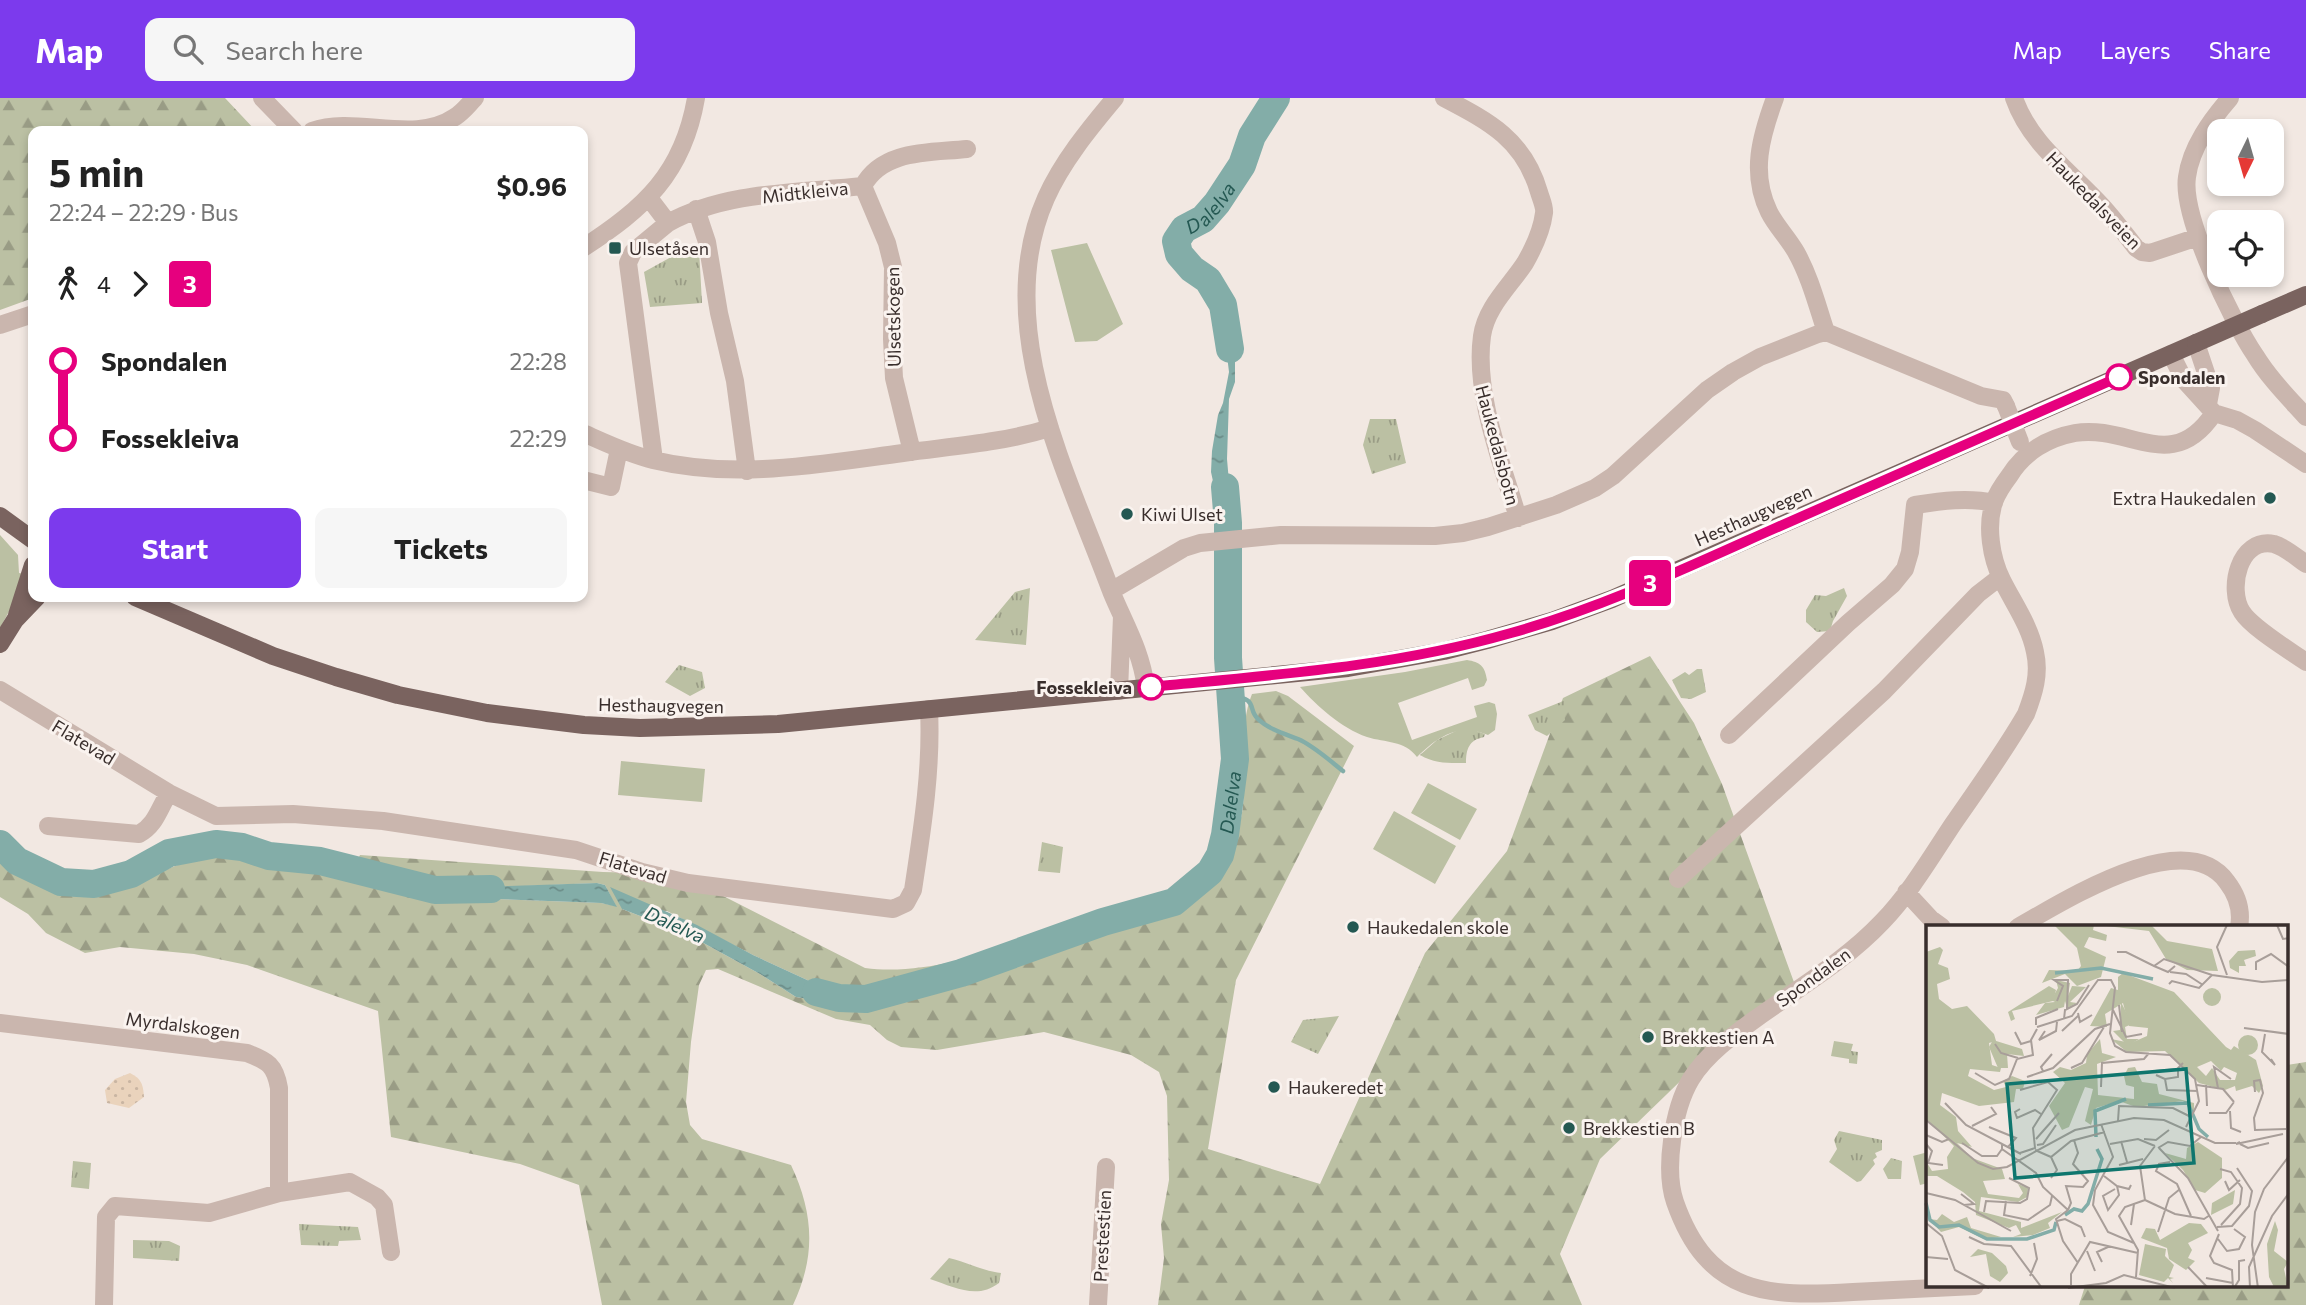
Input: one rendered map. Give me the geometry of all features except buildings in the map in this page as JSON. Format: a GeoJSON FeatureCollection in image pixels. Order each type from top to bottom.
{"type":"FeatureCollection","features":[{"type":"Feature","properties":{"kind":"main road","name":"Hesthaugvegen"},"geometry":{"type":"LineString","coordinates":[[146,602],[223,636],[336,677],[398,695],[487,713],[584,725],[640,728],[778,724],[1348,668],[1487,640],[1552,621],[1612,599],[2306,295]]}},
{"type":"Feature","properties":{"kind":"main road"},"geometry":{"type":"LineString","coordinates":[[0,516],[28,536]]}},
{"type":"Feature","properties":{"kind":"main road"},"geometry":{"type":"LineString","coordinates":[[15,620],[28,580]]}},
{"type":"Feature","properties":{"kind":"main road"},"geometry":{"type":"LineString","coordinates":[[0,644],[15,620],[32,602]]}},
{"type":"Feature","properties":{"kind":"street"},"geometry":{"type":"LineString","coordinates":[[262,98],[289,126]]}},
{"type":"Feature","properties":{"kind":"street"},"geometry":{"type":"LineString","coordinates":[[428,126],[453,118],[475,98]]}},
{"type":"Feature","properties":{"kind":"street"},"geometry":{"type":"LineString","coordinates":[[588,245],[613,228],[649,198],[662,183],[687,135],[696,98]]}},
{"type":"Feature","properties":{"kind":"street"},"geometry":{"type":"LineString","coordinates":[[1115,98],[1080,142],[1053,183],[1039,216],[1026,275],[1026,319],[1034,367],[1050,428],[1111,591],[1143,663],[1146,688]]}},
{"type":"Feature","properties":{"kind":"street","name":"Haukedalsbotn"},"geometry":{"type":"LineString","coordinates":[[1444,98],[1513,142],[1526,158],[1535,176],[1545,211],[1536,240],[1525,262],[1490,312],[1480,345],[1483,393],[1518,519]]}},
{"type":"Feature","properties":{"kind":"street"},"geometry":{"type":"LineString","coordinates":[[1775,98],[1761,138],[1759,177],[1769,212],[1796,252],[1809,279],[1826,332],[1963,390],[2003,400],[2023,448]]}},
{"type":"Feature","properties":{"kind":"street","name":"Haukedalsveien"},"geometry":{"type":"LineString","coordinates":[[2014,98],[2026,126],[2036,139],[2102,206],[2136,248],[2150,253],[2198,237]]}},
{"type":"Feature","properties":{"kind":"street"},"geometry":{"type":"LineString","coordinates":[[2230,98],[2209,124],[2199,143],[2187,176],[2188,206],[2198,237],[2245,341],[2306,417]]}},
{"type":"Feature","properties":{"kind":"street","name":"Midtkleiva"},"geometry":{"type":"LineString","coordinates":[[667,223],[696,209],[732,201],[863,186],[879,167],[899,157],[967,149]]}},
{"type":"Feature","properties":{"kind":"street","name":"Ulsetskogen"},"geometry":{"type":"LineString","coordinates":[[863,186],[887,243],[893,267],[891,339],[894,378],[912,452]]}},
{"type":"Feature","properties":{"kind":"street"},"geometry":{"type":"LineString","coordinates":[[649,198],[667,223],[633,252],[628,263],[654,460]]}},
{"type":"Feature","properties":{"kind":"street"},"geometry":{"type":"LineString","coordinates":[[696,209],[707,242],[719,313],[735,381],[747,471]]}},
{"type":"Feature","properties":{"kind":"street"},"geometry":{"type":"LineString","coordinates":[[0,325],[28,316]]}},
{"type":"Feature","properties":{"kind":"street","name":"Haukedalsbotn"},"geometry":{"type":"LineString","coordinates":[[1111,591],[1184,548],[1213,541],[1281,535],[1436,536],[1462,533],[1518,519],[1577,496],[1613,476],[1707,390],[1733,372],[1772,352],[1826,332]]}},
{"type":"Feature","properties":{"kind":"street"},"geometry":{"type":"LineString","coordinates":[[2196,343],[2211,388],[2211,409]]}},
{"type":"Feature","properties":{"kind":"street"},"geometry":{"type":"LineString","coordinates":[[2171,354],[2184,380],[2211,409],[2255,430],[2306,464]]}},
{"type":"Feature","properties":{"kind":"street","name":"Spondalen"},"geometry":{"type":"LineString","coordinates":[[1936,1288],[1779,1294],[1742,1285],[1724,1275],[1699,1249],[1682,1219],[1671,1188],[1672,1140],[1679,1107],[1691,1079],[1720,1046],[1860,943],[1883,922],[2015,733],[2032,698],[2038,668],[2035,650],[2021,615],[2000,577],[1990,538],[1994,503],[2023,448],[2084,432],[2112,434],[2159,446],[2175,445],[2201,430],[2211,409]]}},
{"type":"Feature","properties":{"kind":"street"},"geometry":{"type":"LineString","coordinates":[[588,435],[654,460],[747,471],[988,443],[1050,428]]}},
{"type":"Feature","properties":{"kind":"street"},"geometry":{"type":"LineString","coordinates":[[588,481],[611,487],[619,449]]}},
{"type":"Feature","properties":{"kind":"street"},"geometry":{"type":"LineString","coordinates":[[1729,736],[1847,623],[1892,585],[1905,569],[1910,552],[1915,505],[1945,500],[1981,500],[1994,503]]}},
{"type":"Feature","properties":{"kind":"street"},"geometry":{"type":"LineString","coordinates":[[2306,564],[2281,546],[2265,544],[2250,549],[2245,555],[2236,581],[2237,599],[2244,615],[2306,662]]}},
{"type":"Feature","properties":{"kind":"street"},"geometry":{"type":"LineString","coordinates":[[1678,879],[1884,691],[1978,594],[2000,577]]}},
{"type":"Feature","properties":{"kind":"street"},"geometry":{"type":"LineString","coordinates":[[1119,691],[1122,616]]}},
{"type":"Feature","properties":{"kind":"street","name":"Flatevad"},"geometry":{"type":"LineString","coordinates":[[0,690],[169,793],[216,816],[293,814],[383,821],[576,850],[642,872],[688,883],[893,909],[906,903],[914,890],[930,735],[929,709]]}},
{"type":"Feature","properties":{"kind":"street"},"geometry":{"type":"LineString","coordinates":[[48,826],[139,834],[154,822],[169,793]]}},
{"type":"Feature","properties":{"kind":"street"},"geometry":{"type":"LineString","coordinates":[[2022,925],[2118,874],[2153,863],[2172,861],[2209,867],[2224,877],[2236,897],[2239,925]]}},
{"type":"Feature","properties":{"kind":"street"},"geometry":{"type":"LineString","coordinates":[[1906,892],[1939,925]]}},
{"type":"Feature","properties":{"kind":"street","name":"Myrdalskogen"},"geometry":{"type":"LineString","coordinates":[[0,1023],[247,1053],[265,1059],[276,1072],[279,1088],[279,1193]]}},
{"type":"Feature","properties":{"kind":"street","name":"Prestestien"},"geometry":{"type":"LineString","coordinates":[[1098,1305],[1106,1167]]}},
{"type":"Feature","properties":{"kind":"street"},"geometry":{"type":"LineString","coordinates":[[104,1305],[106,1217],[115,1206],[209,1213],[279,1193],[350,1182],[377,1197],[384,1205],[391,1252]]}},
{"type":"Feature","properties":{"kind":"green space"},"geometry":{"type":"Polygon","coordinates":[[[0,98],[225,98],[251,126],[28,126],[28,300],[0,310],[0,98]]]}},
{"type":"Feature","properties":{"kind":"green space"},"geometry":{"type":"Polygon","coordinates":[[[1087,243],[1123,324],[1097,341],[1075,342],[1051,250],[1087,243]]]}},
{"type":"Feature","properties":{"kind":"green space"},"geometry":{"type":"Polygon","coordinates":[[[691,246],[699,249],[702,303],[650,307],[644,272],[691,246]]]}},
{"type":"Feature","properties":{"kind":"green space"},"geometry":{"type":"Polygon","coordinates":[[[1370,419],[1396,419],[1406,463],[1372,474],[1363,445],[1370,419]]]}},
{"type":"Feature","properties":{"kind":"green space"},"geometry":{"type":"Polygon","coordinates":[[[0,535],[18,555],[19,573],[24,574],[19,593],[0,628],[0,535]]]}},
{"type":"Feature","properties":{"kind":"green space"},"geometry":{"type":"Polygon","coordinates":[[[1030,588],[1026,645],[975,640],[1015,592],[1030,588]]]}},
{"type":"Feature","properties":{"kind":"green space"},"geometry":{"type":"Polygon","coordinates":[[[1844,588],[1847,596],[1830,631],[1817,632],[1806,622],[1806,610],[1815,595],[1826,596],[1844,588]]]}},
{"type":"Feature","properties":{"kind":"green space"},"geometry":{"type":"Polygon","coordinates":[[[1650,656],[1694,723],[1722,784],[1795,985],[1733,1030],[1600,1159],[1560,1254],[1582,1305],[1158,1305],[1164,1258],[1161,1224],[1169,1180],[1167,1096],[1159,1072],[1131,1055],[1044,1032],[937,1050],[901,1047],[887,1040],[870,1025],[836,1019],[718,969],[706,970],[699,985],[686,1102],[690,1125],[702,1139],[791,1165],[799,1183],[808,1218],[809,1252],[800,1287],[793,1305],[602,1305],[579,1185],[520,1164],[391,1137],[378,1011],[247,965],[194,954],[120,947],[85,953],[46,933],[28,914],[0,897],[0,862],[35,881],[65,892],[97,897],[218,849],[350,876],[360,855],[603,872],[680,874],[865,968],[936,965],[1052,935],[1143,917],[1177,906],[1196,895],[1224,865],[1238,828],[1244,791],[1245,721],[1252,694],[1276,691],[1288,696],[1354,746],[1236,980],[1208,1149],[1320,1184],[1425,953],[1507,851],[1563,698],[1650,656]],[[597,883],[455,889],[468,898],[601,903],[616,906],[605,885],[597,883]],[[622,909],[687,934],[796,997],[851,1006],[856,993],[829,990],[667,911],[622,909]]]}},
{"type":"Feature","properties":{"kind":"green space"},"geometry":{"type":"Polygon","coordinates":[[[1467,660],[1479,664],[1485,671],[1487,680],[1484,686],[1472,690],[1468,678],[1398,703],[1412,740],[1477,717],[1474,706],[1489,702],[1495,704],[1495,730],[1488,735],[1467,730],[1449,734],[1432,743],[1417,757],[1400,745],[1367,737],[1348,728],[1322,709],[1300,687],[1405,672],[1467,660]]]}},
{"type":"Feature","properties":{"kind":"green space"},"geometry":{"type":"Polygon","coordinates":[[[679,665],[702,672],[705,688],[690,696],[665,682],[679,665]]]}},
{"type":"Feature","properties":{"kind":"green space"},"geometry":{"type":"Polygon","coordinates":[[[1702,669],[1706,692],[1691,699],[1681,698],[1672,680],[1685,672],[1689,675],[1702,669]]]}},
{"type":"Feature","properties":{"kind":"green space"},"geometry":{"type":"Polygon","coordinates":[[[1566,700],[1563,708],[1565,720],[1547,736],[1535,730],[1528,715],[1566,700]]]}},
{"type":"Feature","properties":{"kind":"green space"},"geometry":{"type":"Polygon","coordinates":[[[1460,729],[1485,734],[1469,746],[1466,763],[1448,763],[1420,755],[1437,740],[1460,729]]]}},
{"type":"Feature","properties":{"kind":"green space"},"geometry":{"type":"Polygon","coordinates":[[[621,761],[705,769],[702,802],[618,795],[621,761]]]}},
{"type":"Feature","properties":{"kind":"green space"},"geometry":{"type":"Polygon","coordinates":[[[1428,783],[1477,809],[1460,840],[1411,813],[1428,783]]]}},
{"type":"Feature","properties":{"kind":"green space"},"geometry":{"type":"Polygon","coordinates":[[[1394,811],[1456,846],[1435,884],[1373,849],[1394,811]]]}},
{"type":"Feature","properties":{"kind":"green space"},"geometry":{"type":"Polygon","coordinates":[[[1042,842],[1063,847],[1060,873],[1038,871],[1042,842]]]}},
{"type":"Feature","properties":{"kind":"green space"},"geometry":{"type":"Polygon","coordinates":[[[1339,1016],[1318,1054],[1291,1042],[1303,1020],[1339,1016]]]}},
{"type":"Feature","properties":{"kind":"green space"},"geometry":{"type":"Polygon","coordinates":[[[1834,1041],[1853,1044],[1851,1051],[1858,1052],[1857,1064],[1849,1063],[1849,1059],[1831,1056],[1834,1041]]]}},
{"type":"Feature","properties":{"kind":"green space"},"geometry":{"type":"Polygon","coordinates":[[[2306,1062],[2306,1305],[2079,1305],[2084,1288],[2288,1288],[2288,1065],[2306,1062]]]}},
{"type":"Feature","properties":{"kind":"green space"},"geometry":{"type":"Polygon","coordinates":[[[1839,1131],[1882,1140],[1882,1150],[1875,1153],[1875,1164],[1861,1181],[1857,1182],[1829,1162],[1837,1149],[1834,1140],[1839,1131]]]}},
{"type":"Feature","properties":{"kind":"green space"},"geometry":{"type":"Polygon","coordinates":[[[1926,1153],[1926,1184],[1920,1185],[1913,1156],[1926,1153]]]}},
{"type":"Feature","properties":{"kind":"green space"},"geometry":{"type":"Polygon","coordinates":[[[1891,1158],[1902,1161],[1901,1179],[1888,1179],[1883,1169],[1891,1158]]]}},
{"type":"Feature","properties":{"kind":"green space"},"geometry":{"type":"Polygon","coordinates":[[[73,1161],[91,1163],[89,1189],[71,1187],[73,1161]]]}},
{"type":"Feature","properties":{"kind":"green space"},"geometry":{"type":"Polygon","coordinates":[[[299,1224],[358,1227],[361,1240],[339,1241],[338,1246],[301,1245],[299,1224]]]}},
{"type":"Feature","properties":{"kind":"green space"},"geometry":{"type":"Polygon","coordinates":[[[133,1240],[169,1241],[180,1246],[179,1261],[133,1258],[133,1240]]]}},
{"type":"Feature","properties":{"kind":"green space"},"geometry":{"type":"Polygon","coordinates":[[[949,1258],[1001,1273],[999,1283],[982,1291],[974,1291],[930,1279],[949,1258]]]}},
{"type":"Feature","properties":{"kind":"sand"},"geometry":{"type":"Polygon","coordinates":[[[130,1073],[141,1083],[144,1097],[129,1108],[107,1103],[105,1090],[115,1079],[130,1073]]]}},
{"type":"Feature","properties":{"kind":"water"},"geometry":{"type":"Polygon","coordinates":[[[1222,310],[1231,316],[1228,321],[1235,352],[1235,382],[1229,399],[1227,459],[1231,505],[1236,523],[1222,523],[1211,472],[1218,415],[1229,372],[1219,318],[1222,310]]]}},
{"type":"Feature","properties":{"kind":"water"},"geometry":{"type":"Polygon","coordinates":[[[597,883],[605,885],[617,907],[601,903],[468,898],[454,888],[597,883]]]}},
{"type":"Feature","properties":{"kind":"water"},"geometry":{"type":"Polygon","coordinates":[[[610,887],[697,925],[753,955],[829,990],[856,993],[851,1006],[796,997],[687,934],[622,909],[610,887]]]}},
{"type":"Feature","properties":{"kind":"waterway","name":"Dalelva"},"geometry":{"type":"LineString","coordinates":[[1230,349],[1223,305],[1208,280],[1192,269],[1179,254],[1176,241],[1184,229],[1203,219],[1217,203],[1242,165],[1252,136],[1276,98]]}},
{"type":"Feature","properties":{"kind":"waterway","name":"Dalelva"},"geometry":{"type":"LineString","coordinates":[[816,992],[839,998],[866,999],[961,973],[1103,922],[1174,902],[1210,872],[1220,855],[1225,835],[1235,759],[1228,658],[1228,523],[1225,487]]}},
{"type":"Feature","properties":{"kind":"waterway"},"geometry":{"type":"LineString","coordinates":[[1232,696],[1246,699],[1258,719],[1267,726],[1310,745],[1343,771]]}},
{"type":"Feature","properties":{"kind":"waterway"},"geometry":{"type":"LineString","coordinates":[[0,844],[17,861],[61,882],[94,884],[131,874],[169,853],[216,844],[242,847],[269,856],[320,861],[435,890],[491,889]]}},
{"type":"Feature","properties":{"kind":"bus line","name":"3"},"geometry":{"type":"LineString","coordinates":[[1151,687],[1348,668],[1444,651],[1552,621],[1719,554],[2119,377]]}},
{"type":"Feature","properties":{"kind":"place","name":"Ulsetåsen"},"geometry":{"type":"Point","coordinates":[615,248]}},
{"type":"Feature","properties":{"kind":"place","name":"Spondalen"},"geometry":{"type":"Point","coordinates":[2119,377]}},
{"type":"Feature","properties":{"kind":"place","name":"Extra Haukedalen"},"geometry":{"type":"Point","coordinates":[2270,498]}},
{"type":"Feature","properties":{"kind":"place","name":"Kiwi Ulset"},"geometry":{"type":"Point","coordinates":[1127,514]}},
{"type":"Feature","properties":{"kind":"place","name":"Fossekleiva"},"geometry":{"type":"Point","coordinates":[1151,687]}},
{"type":"Feature","properties":{"kind":"place","name":"Haukedalen skole"},"geometry":{"type":"Point","coordinates":[1353,927]}},
{"type":"Feature","properties":{"kind":"place","name":"Brekkestien A"},"geometry":{"type":"Point","coordinates":[1648,1037]}},
{"type":"Feature","properties":{"kind":"place","name":"Haukeredet"},"geometry":{"type":"Point","coordinates":[1274,1087]}},
{"type":"Feature","properties":{"kind":"place","name":"Brekkestien B"},"geometry":{"type":"Point","coordinates":[1569,1128]}}]}
